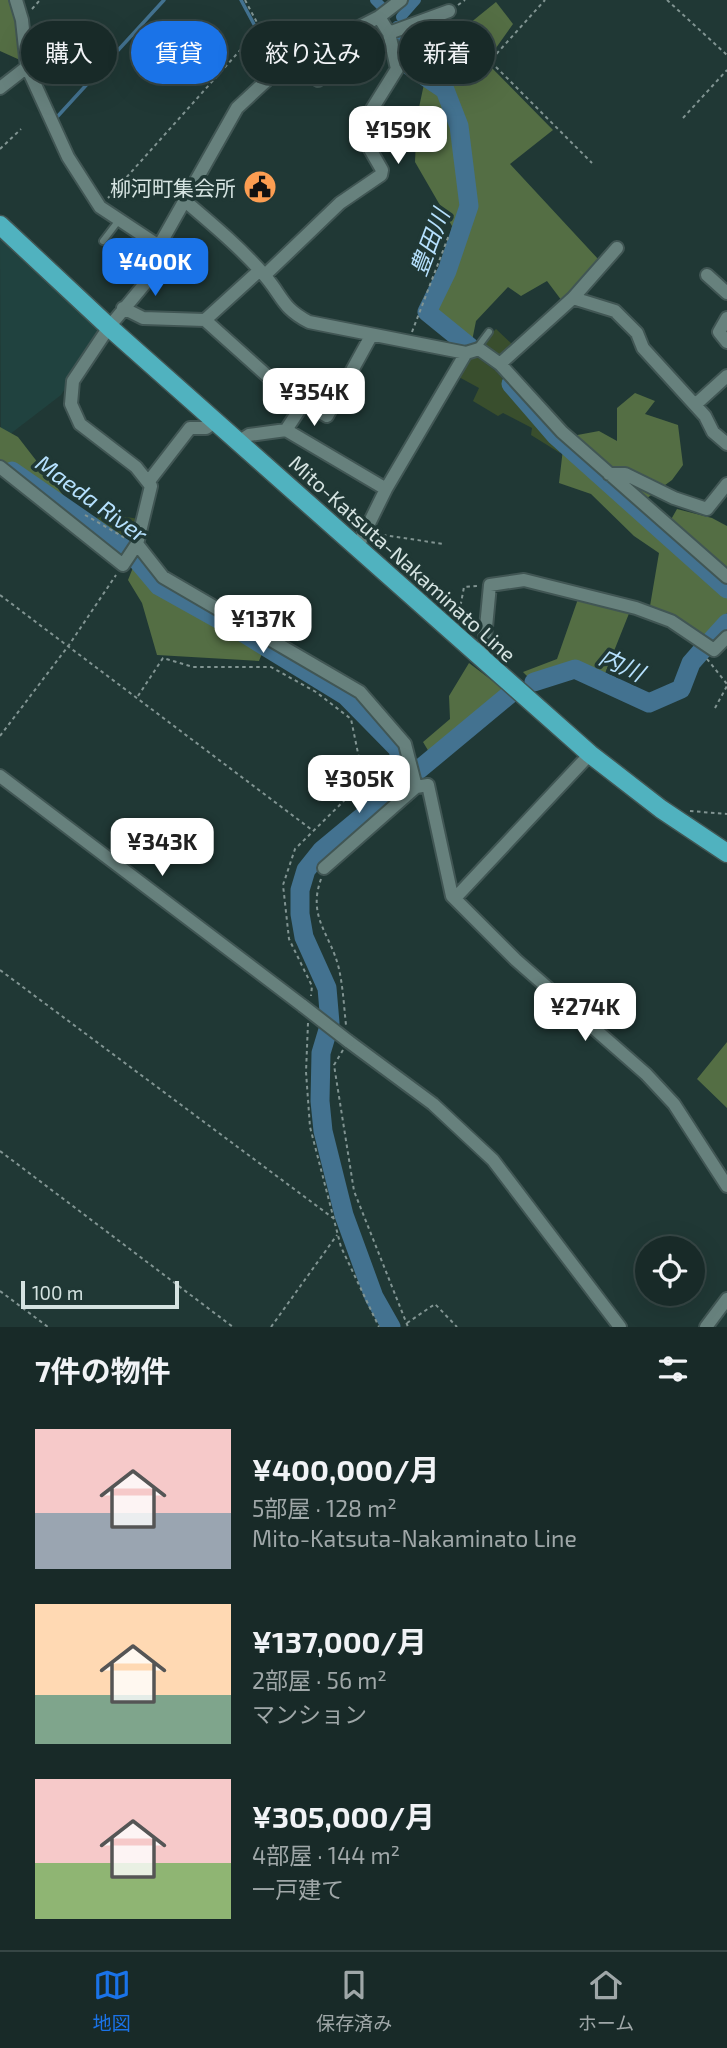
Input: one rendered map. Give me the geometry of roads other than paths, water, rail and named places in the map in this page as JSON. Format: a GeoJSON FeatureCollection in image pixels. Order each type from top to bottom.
{"type":"FeatureCollection","features":[{"type":"Feature","properties":{"kind":"main road","name":"Mito-Katsuta-Nakaminato Line"},"geometry":{"type":"LineString","coordinates":[[0,225],[215,422],[361,540],[455,635],[590,754],[656,805],[727,853]]}},
{"type":"Feature","properties":{"kind":"street"},"geometry":{"type":"LineString","coordinates":[[16,0],[22,21]]}},
{"type":"Feature","properties":{"kind":"street"},"geometry":{"type":"LineString","coordinates":[[371,21],[401,0]]}},
{"type":"Feature","properties":{"kind":"street"},"geometry":{"type":"LineString","coordinates":[[389,33],[427,22],[449,11]]}},
{"type":"Feature","properties":{"kind":"street"},"geometry":{"type":"LineString","coordinates":[[205,320],[340,203],[381,175],[382,170],[359,130],[397,69],[389,33],[379,17]]}},
{"type":"Feature","properties":{"kind":"street"},"geometry":{"type":"LineString","coordinates":[[0,88],[21,71]]}},
{"type":"Feature","properties":{"kind":"street"},"geometry":{"type":"LineString","coordinates":[[35,84],[68,157],[100,207],[159,246]]}},
{"type":"Feature","properties":{"kind":"street"},"geometry":{"type":"LineString","coordinates":[[149,481],[136,467],[80,424],[71,404],[73,381],[123,308],[148,280],[159,246],[237,108],[263,84]]}},
{"type":"Feature","properties":{"kind":"street"},"geometry":{"type":"LineString","coordinates":[[185,201],[232,241],[262,273],[290,312],[309,322],[408,343],[472,351],[500,364],[562,432],[727,577]]}},
{"type":"Feature","properties":{"kind":"street"},"geometry":{"type":"LineString","coordinates":[[500,364],[573,298],[617,248]]}},
{"type":"Feature","properties":{"kind":"street"},"geometry":{"type":"LineString","coordinates":[[707,275],[727,293]]}},
{"type":"Feature","properties":{"kind":"street"},"geometry":{"type":"LineString","coordinates":[[573,298],[615,311],[695,405],[713,432],[727,444]]}},
{"type":"Feature","properties":{"kind":"street"},"geometry":{"type":"LineString","coordinates":[[123,308],[143,318],[205,320],[275,383],[303,404],[327,416],[372,336]]}},
{"type":"Feature","properties":{"kind":"street"},"geometry":{"type":"LineString","coordinates":[[727,318],[719,332],[727,342]]}},
{"type":"Feature","properties":{"kind":"street"},"geometry":{"type":"LineString","coordinates":[[361,540],[386,489],[472,351]]}},
{"type":"Feature","properties":{"kind":"street"},"geometry":{"type":"LineString","coordinates":[[695,405],[727,376]]}},
{"type":"Feature","properties":{"kind":"street"},"geometry":{"type":"LineString","coordinates":[[286,430],[303,404]]}},
{"type":"Feature","properties":{"kind":"street"},"geometry":{"type":"LineString","coordinates":[[0,467],[123,565],[137,544],[148,500],[149,481],[190,428],[206,428],[215,422]]}},
{"type":"Feature","properties":{"kind":"street"},"geometry":{"type":"LineString","coordinates":[[238,442],[249,435],[286,430],[386,489]]}},
{"type":"Feature","properties":{"kind":"street"},"geometry":{"type":"LineString","coordinates":[[609,474],[625,474],[674,498],[707,509],[727,484]]}},
{"type":"Feature","properties":{"kind":"street"},"geometry":{"type":"LineString","coordinates":[[137,544],[163,577],[360,692],[405,744],[415,784]]}},
{"type":"Feature","properties":{"kind":"street"},"geometry":{"type":"LineString","coordinates":[[483,659],[490,585],[524,580],[636,608],[671,621],[714,650],[727,637]]}},
{"type":"Feature","properties":{"kind":"street"},"geometry":{"type":"LineString","coordinates":[[452,895],[458,895],[590,754]]}},
{"type":"Feature","properties":{"kind":"street"},"geometry":{"type":"LineString","coordinates":[[0,776],[433,1104],[493,1160],[620,1327]]}},
{"type":"Feature","properties":{"kind":"street"},"geometry":{"type":"LineString","coordinates":[[324,868],[415,784],[428,785],[452,895],[516,960],[646,1074],[674,1104],[727,1186]]}},
{"type":"Feature","properties":{"kind":"street"},"geometry":{"type":"LineString","coordinates":[[706,1327],[727,1299]]}},
{"type":"Feature","properties":{"kind":"lane"},"geometry":{"type":"LineString","coordinates":[[103,241],[119,220]]}},
{"type":"Feature","properties":{"kind":"lane"},"geometry":{"type":"LineString","coordinates":[[472,351],[488,332]]}},
{"type":"Feature","properties":{"kind":"waterway"},"geometry":{"type":"LineString","coordinates":[[57,117],[164,0]]}},
{"type":"Feature","properties":{"kind":"waterway"},"geometry":{"type":"LineString","coordinates":[[241,0],[252,21]]}},
{"type":"Feature","properties":{"kind":"waterway"},"geometry":{"type":"LineString","coordinates":[[375,0],[381,6]]}},
{"type":"Feature","properties":{"kind":"waterway"},"geometry":{"type":"LineString","coordinates":[[401,17],[416,0]]}},
{"type":"Feature","properties":{"kind":"waterway","name":"豊田川"},"geometry":{"type":"LineString","coordinates":[[436,84],[445,90],[459,126],[469,206],[447,271],[427,312],[470,347]]}},
{"type":"Feature","properties":{"kind":"waterway","name":"豊田川"},"geometry":{"type":"LineString","coordinates":[[511,384],[556,436],[727,589]]}},
{"type":"Feature","properties":{"kind":"waterway","name":"Maeda River"},"geometry":{"type":"LineString","coordinates":[[12,471],[132,554],[159,586],[245,634],[346,696],[398,749],[404,781]]}},
{"type":"Feature","properties":{"kind":"waterway"},"geometry":{"type":"LineString","coordinates":[[708,644],[727,623]]}},
{"type":"Feature","properties":{"kind":"waterway","name":"内川"},"geometry":{"type":"LineString","coordinates":[[534,682],[575,669],[649,703],[681,689],[691,663],[705,647]]}},
{"type":"Feature","properties":{"kind":"waterway"},"geometry":{"type":"LineString","coordinates":[[391,1327],[374,1297],[344,1215],[323,1131],[320,1101],[321,1053],[330,1023],[327,988],[304,937],[300,890],[306,870],[322,850],[510,694]]}},
{"type":"Feature","properties":{"kind":"place","name":"柳河町集会所"},"geometry":{"type":"Point","coordinates":[260,187]}}]}
